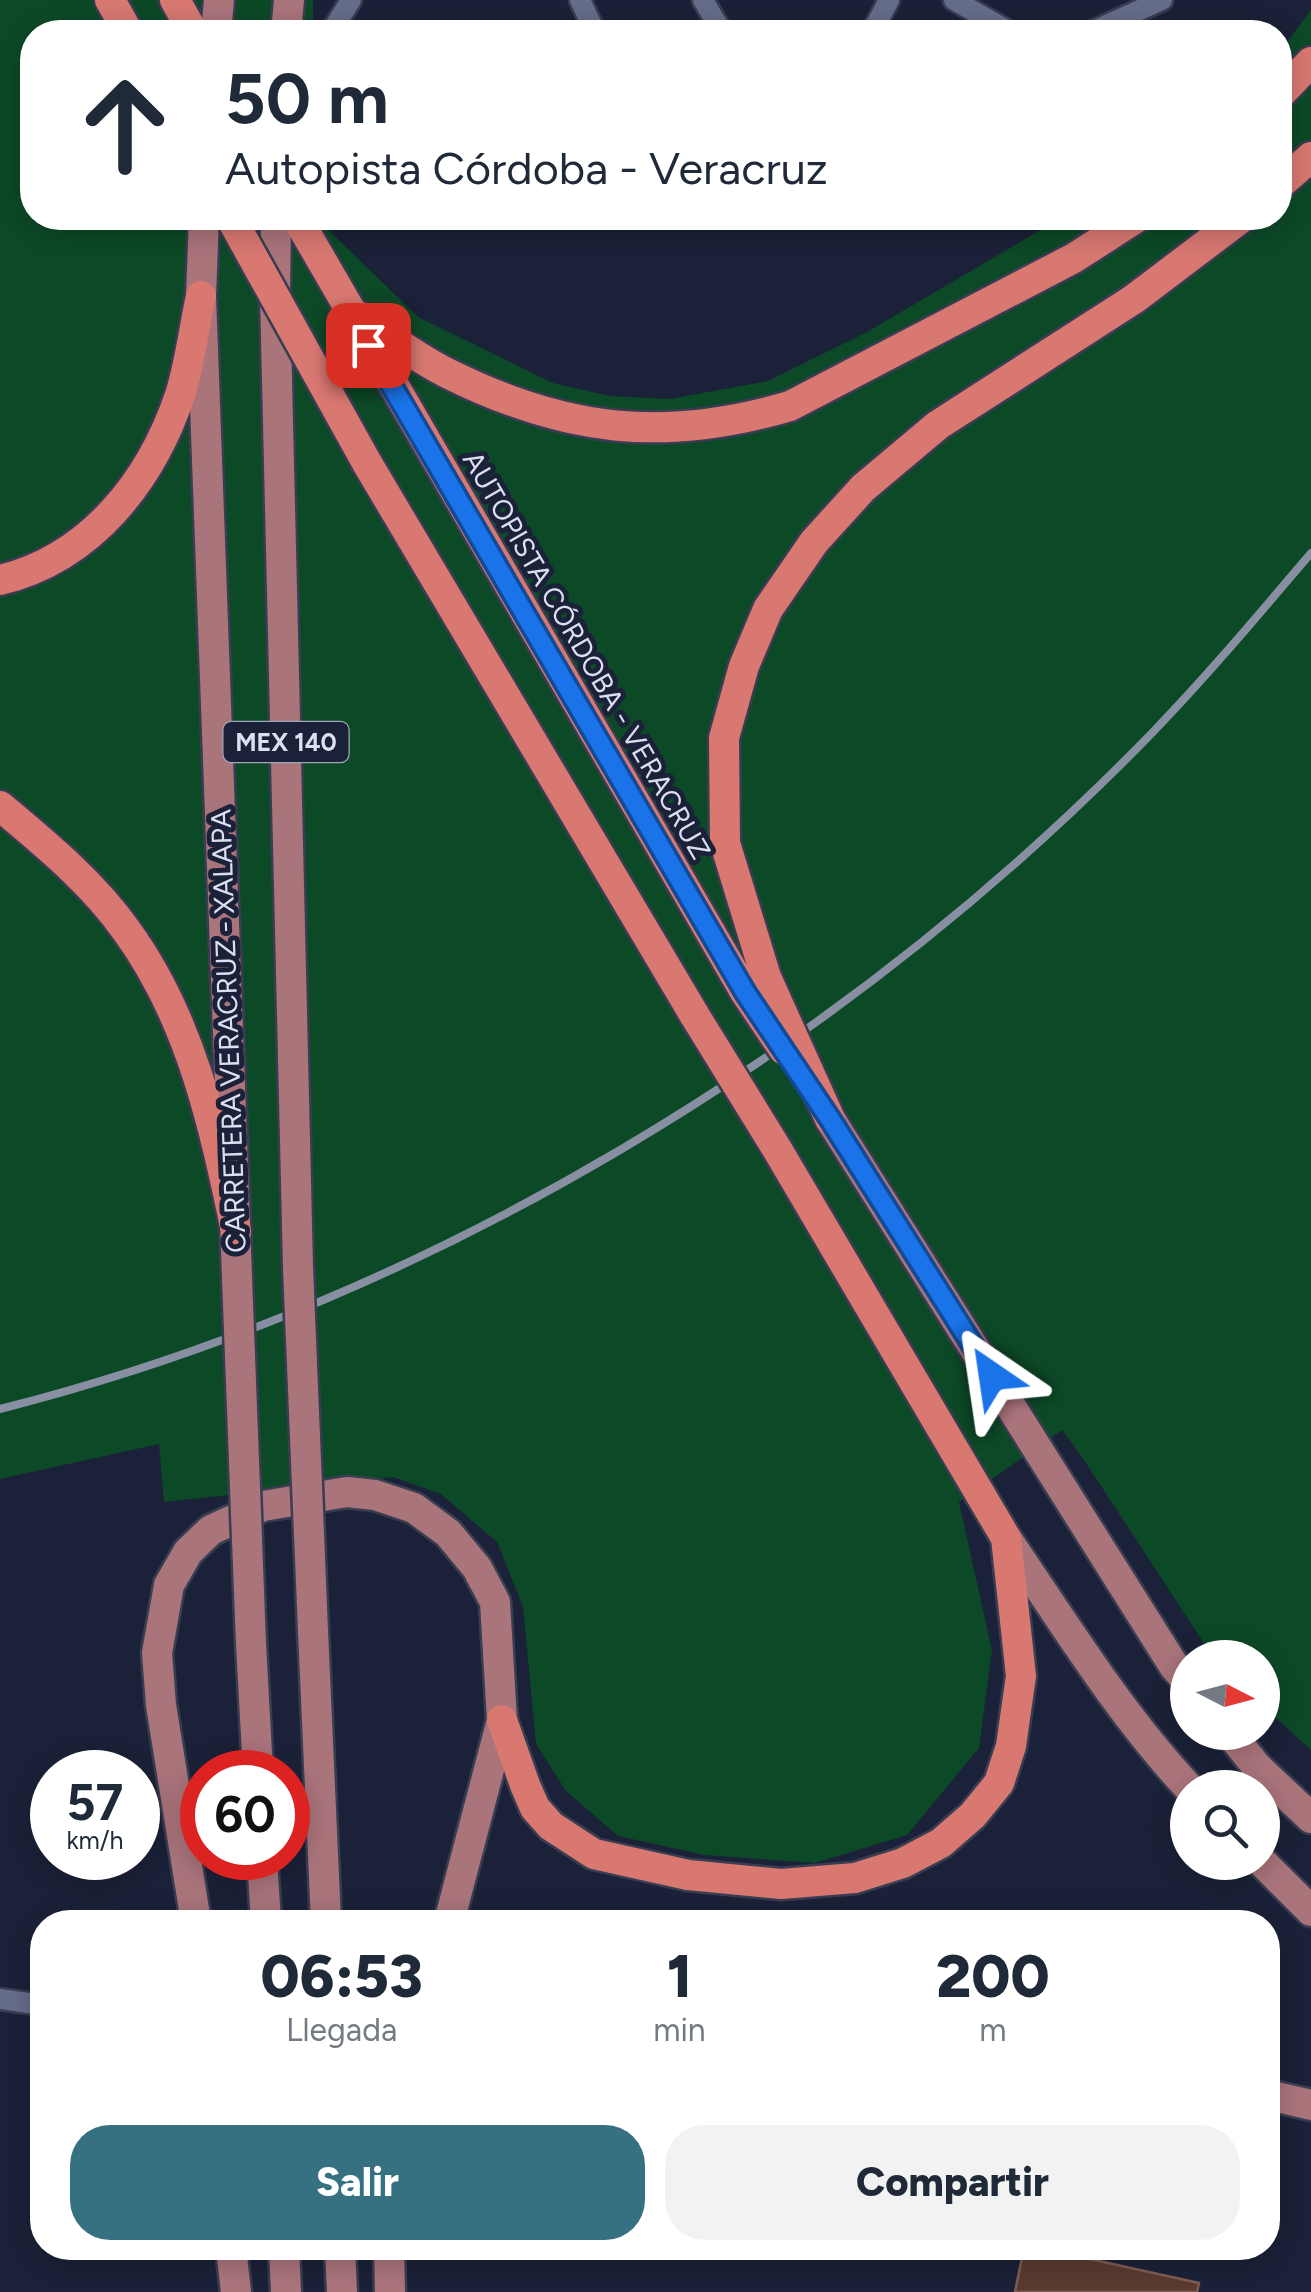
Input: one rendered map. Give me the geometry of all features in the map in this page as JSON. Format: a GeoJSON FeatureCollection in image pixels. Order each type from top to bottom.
{"type":"FeatureCollection","features":[{"type":"Feature","properties":{"kind":"highway"},"geometry":{"type":"LineString","coordinates":[[1292,82],[1311,62]]}},
{"type":"Feature","properties":{"kind":"highway"},"geometry":{"type":"LineString","coordinates":[[1292,173],[1311,156]]}},
{"type":"Feature","properties":{"kind":"highway"},"geometry":{"type":"LineString","coordinates":[[238,230],[367,463],[1006,1538],[1021,1676],[1012,1746],[998,1783],[973,1815],[941,1843],[903,1864],[854,1878],[781,1884],[688,1875],[594,1854],[551,1826],[536,1808],[502,1720]]}},
{"type":"Feature","properties":{"kind":"highway","name":"AUTOPISTA CÓRDOBA - VERACRUZ"},"geometry":{"type":"LineString","coordinates":[[304,230],[756,984],[830,1119]]}},
{"type":"Feature","properties":{"kind":"highway"},"geometry":{"type":"LineString","coordinates":[[349,310],[446,373],[522,404],[575,421],[655,430],[696,427],[744,420],[790,406],[1074,258],[1117,230]]}},
{"type":"Feature","properties":{"kind":"highway"},"geometry":{"type":"LineString","coordinates":[[756,984],[725,843],[724,738],[744,666],[768,609],[814,542],[863,488],[938,425],[1134,299],[1226,230]]}},
{"type":"Feature","properties":{"kind":"highway"},"geometry":{"type":"LineString","coordinates":[[0,580],[59,558],[107,522],[148,468],[180,394],[201,296]]}},
{"type":"Feature","properties":{"kind":"highway"},"geometry":{"type":"LineString","coordinates":[[0,806],[62,858],[126,929],[163,991],[187,1044],[213,1120],[236,1232]]}},
{"type":"Feature","properties":{"kind":"main road","name":"CARRETERA VERACRUZ - XALAPA"},"geometry":{"type":"LineString","coordinates":[[204,230],[201,296],[257,1750]]}},
{"type":"Feature","properties":{"kind":"main road","name":"MEX 140"},"geometry":{"type":"LineString","coordinates":[[276,230],[298,1267],[325,1910]]}},
{"type":"Feature","properties":{"kind":"main road"},"geometry":{"type":"LineString","coordinates":[[830,1119],[1170,1660]]}},
{"type":"Feature","properties":{"kind":"main road"},"geometry":{"type":"LineString","coordinates":[[194,1910],[161,1705],[157,1653],[169,1585],[188,1552],[212,1530],[263,1506],[347,1492],[375,1494],[414,1508],[448,1533],[477,1568],[494,1602],[502,1720],[453,1910]]}},
{"type":"Feature","properties":{"kind":"main road"},"geometry":{"type":"LineString","coordinates":[[1006,1538],[1098,1673],[1172,1770]]}},
{"type":"Feature","properties":{"kind":"main road"},"geometry":{"type":"LineString","coordinates":[[1243,1750],[1311,1818]]}},
{"type":"Feature","properties":{"kind":"main road"},"geometry":{"type":"LineString","coordinates":[[263,1880],[265,1910]]}},
{"type":"Feature","properties":{"kind":"main road"},"geometry":{"type":"LineString","coordinates":[[1280,1880],[1311,1911]]}},
{"type":"Feature","properties":{"kind":"main road"},"geometry":{"type":"LineString","coordinates":[[1280,2098],[1311,2106]]}},
{"type":"Feature","properties":{"kind":"main road"},"geometry":{"type":"LineString","coordinates":[[232,2260],[236,2292]]}},
{"type":"Feature","properties":{"kind":"main road"},"geometry":{"type":"LineString","coordinates":[[285,2260],[286,2292]]}},
{"type":"Feature","properties":{"kind":"main road"},"geometry":{"type":"LineString","coordinates":[[341,2260],[342,2292]]}},
{"type":"Feature","properties":{"kind":"main road"},"geometry":{"type":"LineString","coordinates":[[389,2260],[390,2292]]}},
{"type":"Feature","properties":{"kind":"lane"},"geometry":{"type":"LineString","coordinates":[[954,0],[989,20]]}},
{"type":"Feature","properties":{"kind":"lane"},"geometry":{"type":"LineString","coordinates":[[1118,20],[1162,0]]}},
{"type":"Feature","properties":{"kind":"lane"},"geometry":{"type":"LineString","coordinates":[[0,1999],[30,2003]]}},
{"type":"Feature","properties":{"kind":"green space"},"geometry":{"type":"Polygon","coordinates":[[[0,0],[313,0],[313,20],[20,20],[20,230],[328,230],[418,317],[553,383],[610,396],[670,399],[768,381],[867,332],[1041,230],[1292,230],[1292,35],[1311,10],[1311,1750],[1280,1722],[1280,1640],[1202,1640],[1062,1430],[959,1502],[992,1650],[979,1748],[907,1835],[815,1863],[705,1855],[618,1836],[566,1791],[536,1744],[523,1607],[497,1542],[441,1494],[393,1477],[164,1502],[159,1444],[0,1479],[0,0]]]}},
{"type":"Feature","properties":{"kind":"building"},"geometry":{"type":"Polygon","coordinates":[[[1022,2260],[1095,2260],[1199,2283],[1197,2292],[1015,2292],[1022,2260]]]}},
{"type":"Feature","properties":{"kind":"railway"},"geometry":{"type":"LineString","coordinates":[[0,1409],[160,1362],[318,1302],[472,1231],[622,1149],[766,1057],[903,957],[1032,849],[1173,711],[1311,553]]}},
{"type":"Feature","properties":{"kind":"route"},"geometry":{"type":"LineString","coordinates":[[368,345],[745,992],[992,1376]]}}]}
